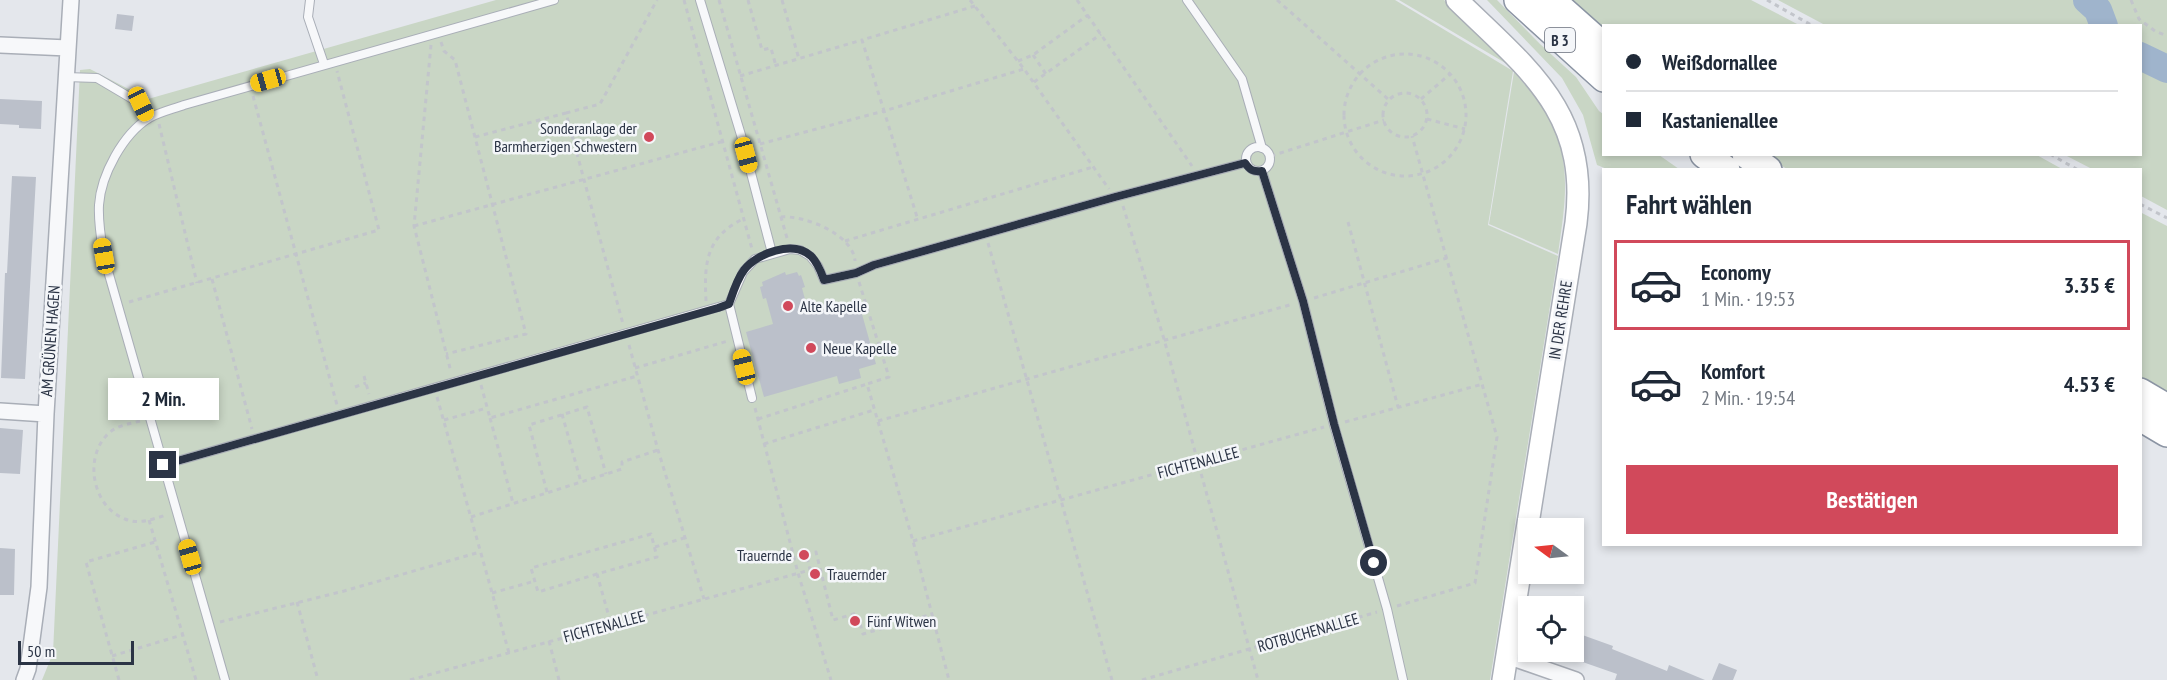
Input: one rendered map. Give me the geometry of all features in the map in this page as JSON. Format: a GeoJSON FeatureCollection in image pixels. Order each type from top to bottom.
{"type":"FeatureCollection","features":[{"type":"Feature","properties":{"kind":"highway","name":"B 3"},"geometry":{"type":"LineString","coordinates":[[1518,0],[1602,76]]}},
{"type":"Feature","properties":{"kind":"highway","name":"B 3"},"geometry":{"type":"LineString","coordinates":[[1551,0],[1602,45]]}},
{"type":"Feature","properties":{"kind":"highway"},"geometry":{"type":"LineString","coordinates":[[1707,156],[1723,168]]}},
{"type":"Feature","properties":{"kind":"highway"},"geometry":{"type":"LineString","coordinates":[[1749,156],[1765,168]]}},
{"type":"Feature","properties":{"kind":"highway"},"geometry":{"type":"LineString","coordinates":[[2142,393],[2167,408]]}},
{"type":"Feature","properties":{"kind":"highway"},"geometry":{"type":"LineString","coordinates":[[2142,418],[2167,433]]}},
{"type":"Feature","properties":{"kind":"street","name":"AM GRÜNEN HAGEN"},"geometry":{"type":"LineString","coordinates":[[24,680],[28,669],[39,587],[46,414],[71,0]]}},
{"type":"Feature","properties":{"kind":"street","name":"IN DER REHRE"},"geometry":{"type":"LineString","coordinates":[[1457,0],[1530,72],[1551,100],[1572,144],[1578,172],[1579,197],[1576,223],[1503,680]]}},
{"type":"Feature","properties":{"kind":"street"},"geometry":{"type":"LineString","coordinates":[[0,45],[68,48]]}},
{"type":"Feature","properties":{"kind":"street"},"geometry":{"type":"LineString","coordinates":[[0,411],[46,414]]}},
{"type":"Feature","properties":{"kind":"street"},"geometry":{"type":"LineString","coordinates":[[1507,656],[1576,680]]}},
{"type":"Feature","properties":{"kind":"lane"},"geometry":{"type":"LineString","coordinates":[[310,0],[308,17],[324,64]]}},
{"type":"Feature","properties":{"kind":"lane"},"geometry":{"type":"LineString","coordinates":[[225,680],[104,256],[99,225],[99,204],[108,169],[123,142],[148,119],[157,115],[324,64],[554,0]]}},
{"type":"Feature","properties":{"kind":"lane"},"geometry":{"type":"LineString","coordinates":[[700,0],[741,135],[772,253]]}},
{"type":"Feature","properties":{"kind":"lane"},"geometry":{"type":"LineString","coordinates":[[1187,0],[1242,79],[1262,148],[1270,156],[1267,167],[1255,172],[1245,163],[1246,155],[1250,149],[1262,148]]}},
{"type":"Feature","properties":{"kind":"lane"},"geometry":{"type":"LineString","coordinates":[[65,77],[97,78],[141,104],[148,119]]}},
{"type":"Feature","properties":{"kind":"lane"},"geometry":{"type":"LineString","coordinates":[[752,398],[729,304],[742,272],[755,259],[790,249],[800,250],[810,256],[818,266],[824,280],[856,273],[874,265],[1115,197],[1245,163]]}},
{"type":"Feature","properties":{"kind":"lane"},"geometry":{"type":"LineString","coordinates":[[1262,171],[1303,301],[1334,424],[1387,609],[1403,680]]}},
{"type":"Feature","properties":{"kind":"lane"},"geometry":{"type":"LineString","coordinates":[[163,465],[729,304]]}},
{"type":"Feature","properties":{"kind":"path"},"geometry":{"type":"LineString","coordinates":[[475,137],[600,104],[657,0]]}},
{"type":"Feature","properties":{"kind":"path"},"geometry":{"type":"LineString","coordinates":[[684,0],[755,259]]}},
{"type":"Feature","properties":{"kind":"path"},"geometry":{"type":"LineString","coordinates":[[719,0],[790,249]]}},
{"type":"Feature","properties":{"kind":"path"},"geometry":{"type":"LineString","coordinates":[[748,0],[762,50],[771,48],[776,66]]}},
{"type":"Feature","properties":{"kind":"path"},"geometry":{"type":"LineString","coordinates":[[783,0],[799,59]]}},
{"type":"Feature","properties":{"kind":"path"},"geometry":{"type":"LineString","coordinates":[[970,0],[1024,69],[1124,208],[1199,462],[1258,680]]}},
{"type":"Feature","properties":{"kind":"path"},"geometry":{"type":"LineString","coordinates":[[1077,0],[1199,176]]}},
{"type":"Feature","properties":{"kind":"path"},"geometry":{"type":"LineString","coordinates":[[1276,0],[1389,100]]}},
{"type":"Feature","properties":{"kind":"path"},"geometry":{"type":"LineString","coordinates":[[1767,0],[1810,24]]}},
{"type":"Feature","properties":{"kind":"path"},"geometry":{"type":"LineString","coordinates":[[2131,0],[2139,19],[2155,31],[2167,36]]}},
{"type":"Feature","properties":{"kind":"path"},"geometry":{"type":"LineString","coordinates":[[740,76],[975,6]]}},
{"type":"Feature","properties":{"kind":"path"},"geometry":{"type":"LineString","coordinates":[[1018,62],[1033,55],[1088,15]]}},
{"type":"Feature","properties":{"kind":"path"},"geometry":{"type":"LineString","coordinates":[[435,33],[444,51],[455,60],[526,334],[446,354]]}},
{"type":"Feature","properties":{"kind":"path"},"geometry":{"type":"LineString","coordinates":[[435,33],[414,226],[454,383]]}},
{"type":"Feature","properties":{"kind":"path"},"geometry":{"type":"LineString","coordinates":[[1034,83],[1101,34]]}},
{"type":"Feature","properties":{"kind":"path"},"geometry":{"type":"LineString","coordinates":[[862,40],[918,220]]}},
{"type":"Feature","properties":{"kind":"path"},"geometry":{"type":"LineString","coordinates":[[1398,54],[1426,57],[1439,64],[1450,74],[1465,99],[1467,114],[1465,129],[1457,149],[1450,158],[1442,165],[1423,174],[1407,177],[1391,175],[1363,160],[1353,147],[1346,132],[1344,117],[1345,102],[1360,74],[1371,64],[1398,54]]}},
{"type":"Feature","properties":{"kind":"path"},"geometry":{"type":"LineString","coordinates":[[1033,55],[1046,74]]}},
{"type":"Feature","properties":{"kind":"path"},"geometry":{"type":"LineString","coordinates":[[118,305],[380,230],[335,62]]}},
{"type":"Feature","properties":{"kind":"path"},"geometry":{"type":"LineString","coordinates":[[760,144],[884,111],[1024,69]]}},
{"type":"Feature","properties":{"kind":"path"},"geometry":{"type":"LineString","coordinates":[[1421,99],[1450,74]]}},
{"type":"Feature","properties":{"kind":"path"},"geometry":{"type":"LineString","coordinates":[[250,86],[340,415]]}},
{"type":"Feature","properties":{"kind":"path"},"geometry":{"type":"LineString","coordinates":[[1405,92],[1421,99],[1426,105],[1427,119],[1424,127],[1412,136],[1398,136],[1387,127],[1384,120],[1384,106],[1389,100],[1396,94],[1405,92]]}},
{"type":"Feature","properties":{"kind":"path"},"geometry":{"type":"LineString","coordinates":[[566,112],[658,450],[687,537],[704,598]]}},
{"type":"Feature","properties":{"kind":"path"},"geometry":{"type":"LineString","coordinates":[[157,115],[197,283]]}},
{"type":"Feature","properties":{"kind":"path"},"geometry":{"type":"LineString","coordinates":[[1427,119],[1465,129]]}},
{"type":"Feature","properties":{"kind":"path"},"geometry":{"type":"LineString","coordinates":[[1270,156],[1384,120]]}},
{"type":"Feature","properties":{"kind":"path"},"geometry":{"type":"LineString","coordinates":[[1412,136],[1483,384]]}},
{"type":"Feature","properties":{"kind":"path"},"geometry":{"type":"LineString","coordinates":[[414,226],[724,141]]}},
{"type":"Feature","properties":{"kind":"path"},"geometry":{"type":"LineString","coordinates":[[2054,156],[2074,168]]}},
{"type":"Feature","properties":{"kind":"path"},"geometry":{"type":"LineString","coordinates":[[845,241],[1093,166]]}},
{"type":"Feature","properties":{"kind":"path"},"geometry":{"type":"LineString","coordinates":[[2142,205],[2167,218]]}},
{"type":"Feature","properties":{"kind":"path"},"geometry":{"type":"LineString","coordinates":[[758,419],[889,377],[856,273],[854,252],[845,241],[809,221],[793,216],[781,217]]}},
{"type":"Feature","properties":{"kind":"path"},"geometry":{"type":"LineString","coordinates":[[706,312],[704,280],[712,246],[729,226],[744,219]]}},
{"type":"Feature","properties":{"kind":"path"},"geometry":{"type":"LineString","coordinates":[[1348,222],[1398,407]]}},
{"type":"Feature","properties":{"kind":"path"},"geometry":{"type":"LineString","coordinates":[[985,234],[1112,680]]}},
{"type":"Feature","properties":{"kind":"path"},"geometry":{"type":"LineString","coordinates":[[878,421],[1447,258]]}},
{"type":"Feature","properties":{"kind":"path"},"geometry":{"type":"LineString","coordinates":[[212,279],[255,439]]}},
{"type":"Feature","properties":{"kind":"path"},"geometry":{"type":"LineString","coordinates":[[635,368],[736,338]]}},
{"type":"Feature","properties":{"kind":"path"},"geometry":{"type":"LineString","coordinates":[[364,376],[373,406]]}},
{"type":"Feature","properties":{"kind":"path"},"geometry":{"type":"LineString","coordinates":[[479,376],[513,503]]}},
{"type":"Feature","properties":{"kind":"path"},"geometry":{"type":"LineString","coordinates":[[490,418],[637,376]]}},
{"type":"Feature","properties":{"kind":"path"},"geometry":{"type":"LineString","coordinates":[[355,387],[366,383]]}},
{"type":"Feature","properties":{"kind":"path"},"geometry":{"type":"LineString","coordinates":[[867,384],[913,541],[950,680]]}},
{"type":"Feature","properties":{"kind":"path","name":"FICHTENALLEE"},"geometry":{"type":"LineString","coordinates":[[913,541],[1483,384]]}},
{"type":"Feature","properties":{"kind":"path","name":"ROTBUCHENALLEE"},"geometry":{"type":"LineString","coordinates":[[1142,680],[1475,583],[1497,437],[1483,384]]}},
{"type":"Feature","properties":{"kind":"path"},"geometry":{"type":"LineString","coordinates":[[434,388],[509,653]]}},
{"type":"Feature","properties":{"kind":"path"},"geometry":{"type":"LineString","coordinates":[[752,398],[798,573],[831,680]]}},
{"type":"Feature","properties":{"kind":"path"},"geometry":{"type":"LineString","coordinates":[[547,492],[529,425],[562,414],[587,407],[606,474]]}},
{"type":"Feature","properties":{"kind":"path"},"geometry":{"type":"LineString","coordinates":[[444,420],[487,408]]}},
{"type":"Feature","properties":{"kind":"path"},"geometry":{"type":"LineString","coordinates":[[764,444],[874,410]]}},
{"type":"Feature","properties":{"kind":"path"},"geometry":{"type":"LineString","coordinates":[[562,414],[581,482]]}},
{"type":"Feature","properties":{"kind":"path"},"geometry":{"type":"LineString","coordinates":[[127,425],[118,427],[106,435],[97,451],[94,478],[101,498],[110,509],[124,519],[136,522],[177,512]]}},
{"type":"Feature","properties":{"kind":"path"},"geometry":{"type":"LineString","coordinates":[[471,517],[622,469],[622,462],[658,450]]}},
{"type":"Feature","properties":{"kind":"path"},"geometry":{"type":"LineString","coordinates":[[149,520],[196,680]]}},
{"type":"Feature","properties":{"kind":"path"},"geometry":{"type":"LineString","coordinates":[[651,534],[657,557],[597,574],[538,592],[531,568],[651,534]]}},
{"type":"Feature","properties":{"kind":"path"},"geometry":{"type":"LineString","coordinates":[[655,547],[687,537]]}},
{"type":"Feature","properties":{"kind":"path"},"geometry":{"type":"LineString","coordinates":[[119,680],[86,561],[155,542]]}},
{"type":"Feature","properties":{"kind":"path"},"geometry":{"type":"LineString","coordinates":[[209,625],[344,591],[480,552]]}},
{"type":"Feature","properties":{"kind":"path"},"geometry":{"type":"LineString","coordinates":[[798,573],[810,570],[806,553],[816,552],[833,620],[857,613],[863,634],[932,614]]}},
{"type":"Feature","properties":{"kind":"path","name":"FICHTENALLEE"},"geometry":{"type":"LineString","coordinates":[[410,680],[798,573]]}},
{"type":"Feature","properties":{"kind":"path"},"geometry":{"type":"LineString","coordinates":[[597,574],[611,624]]}},
{"type":"Feature","properties":{"kind":"path"},"geometry":{"type":"LineString","coordinates":[[492,593],[535,581]]}},
{"type":"Feature","properties":{"kind":"path"},"geometry":{"type":"LineString","coordinates":[[297,602],[318,680]]}},
{"type":"Feature","properties":{"kind":"path"},"geometry":{"type":"LineString","coordinates":[[112,656],[183,635]]}},
{"type":"Feature","properties":{"kind":"path"},"geometry":{"type":"LineString","coordinates":[[549,641],[559,680]]}},
{"type":"Feature","properties":{"kind":"green space"},"geometry":{"type":"Polygon","coordinates":[[[496,0],[1395,0],[1513,71],[1488,225],[1558,256],[1490,680],[42,680],[53,653],[80,70],[90,69],[148,99],[496,0]]]}},
{"type":"Feature","properties":{"kind":"green space"},"geometry":{"type":"Polygon","coordinates":[[[1399,0],[1444,0],[1507,64],[1399,0]]]}},
{"type":"Feature","properties":{"kind":"green space"},"geometry":{"type":"Polygon","coordinates":[[[1487,0],[1497,0],[1576,77],[1602,113],[1602,156],[1660,156],[1678,168],[1604,168],[1597,165],[1583,115],[1562,78],[1487,0]]]}},
{"type":"Feature","properties":{"kind":"green space"},"geometry":{"type":"Polygon","coordinates":[[[1569,0],[1751,0],[1797,24],[1602,24],[1602,30],[1569,0]]]}},
{"type":"Feature","properties":{"kind":"green space"},"geometry":{"type":"Polygon","coordinates":[[[1778,0],[2167,0],[2167,210],[2142,197],[2142,168],[2090,168],[2067,156],[2142,156],[2142,24],[1823,24],[1778,0]]]}},
{"type":"Feature","properties":{"kind":"green space"},"geometry":{"type":"Polygon","coordinates":[[[1514,72],[1541,105],[1559,142],[1565,177],[1565,195],[1558,254],[1489,224],[1514,72]]]}},
{"type":"Feature","properties":{"kind":"green space"},"geometry":{"type":"Polygon","coordinates":[[[1766,156],[2039,156],[2060,168],[1785,168],[1766,156]]]}},
{"type":"Feature","properties":{"kind":"green space"},"geometry":{"type":"Polygon","coordinates":[[[2142,213],[2167,226],[2167,394],[2142,380],[2142,213]]]}},
{"type":"Feature","properties":{"kind":"building"},"geometry":{"type":"Polygon","coordinates":[[[117,14],[134,16],[132,31],[115,29],[117,14]]]}},
{"type":"Feature","properties":{"kind":"building"},"geometry":{"type":"Polygon","coordinates":[[[0,99],[42,101],[41,129],[0,124],[0,99]]]}},
{"type":"Feature","properties":{"kind":"building"},"geometry":{"type":"Polygon","coordinates":[[[12,176],[36,177],[25,379],[1,378],[12,176]]]}},
{"type":"Feature","properties":{"kind":"building","name":"Neue Kapelle"},"geometry":{"type":"Polygon","coordinates":[[[785,272],[786,275],[797,272],[799,276],[801,275],[809,314],[858,300],[876,364],[859,369],[861,378],[839,384],[837,376],[764,397],[746,332],[773,324],[766,298],[763,299],[760,287],[763,286],[762,282],[785,272]]]}},
{"type":"Feature","properties":{"kind":"building"},"geometry":{"type":"Polygon","coordinates":[[[0,428],[23,430],[20,474],[0,473],[0,428]]]}},
{"type":"Feature","properties":{"kind":"building"},"geometry":{"type":"Polygon","coordinates":[[[0,548],[15,549],[14,595],[0,595],[0,548]]]}},
{"type":"Feature","properties":{"kind":"building"},"geometry":{"type":"Polygon","coordinates":[[[1584,636],[1613,646],[1612,649],[1667,671],[1669,665],[1705,680],[1615,680],[1617,674],[1583,662],[1584,636]]]}},
{"type":"Feature","properties":{"kind":"building"},"geometry":{"type":"Polygon","coordinates":[[[1719,663],[1737,670],[1733,680],[1712,680],[1719,663]]]}},
{"type":"Feature","properties":{"kind":"waterway"},"geometry":{"type":"LineString","coordinates":[[2087,0],[2098,10],[2103,24]]}},
{"type":"Feature","properties":{"kind":"waterway"},"geometry":{"type":"LineString","coordinates":[[2142,57],[2167,69]]}},
{"type":"Feature","properties":{"kind":"place","name":"Sonderanlage der Barmherzigen Schwestern"},"geometry":{"type":"Point","coordinates":[649,137]}},
{"type":"Feature","properties":{"kind":"place","name":"Alte Kapelle"},"geometry":{"type":"Point","coordinates":[788,306]}},
{"type":"Feature","properties":{"kind":"place","name":"Neue Kapelle"},"geometry":{"type":"Point","coordinates":[811,348]}},
{"type":"Feature","properties":{"kind":"place","name":"Trauernde"},"geometry":{"type":"Point","coordinates":[804,555]}},
{"type":"Feature","properties":{"kind":"place","name":"Trauernder"},"geometry":{"type":"Point","coordinates":[815,574]}},
{"type":"Feature","properties":{"kind":"place","name":"Fünf Witwen"},"geometry":{"type":"Point","coordinates":[855,621]}},
{"type":"Feature","properties":{"kind":"route"},"geometry":{"type":"LineString","coordinates":[[163,465],[718,308],[729,304],[742,272],[749,264],[755,259],[772,253],[790,249],[800,250],[810,256],[818,266],[824,280],[856,273],[874,265],[1115,197],[1245,163],[1255,172],[1262,171],[1303,301],[1334,424],[1374,563]]}}]}
